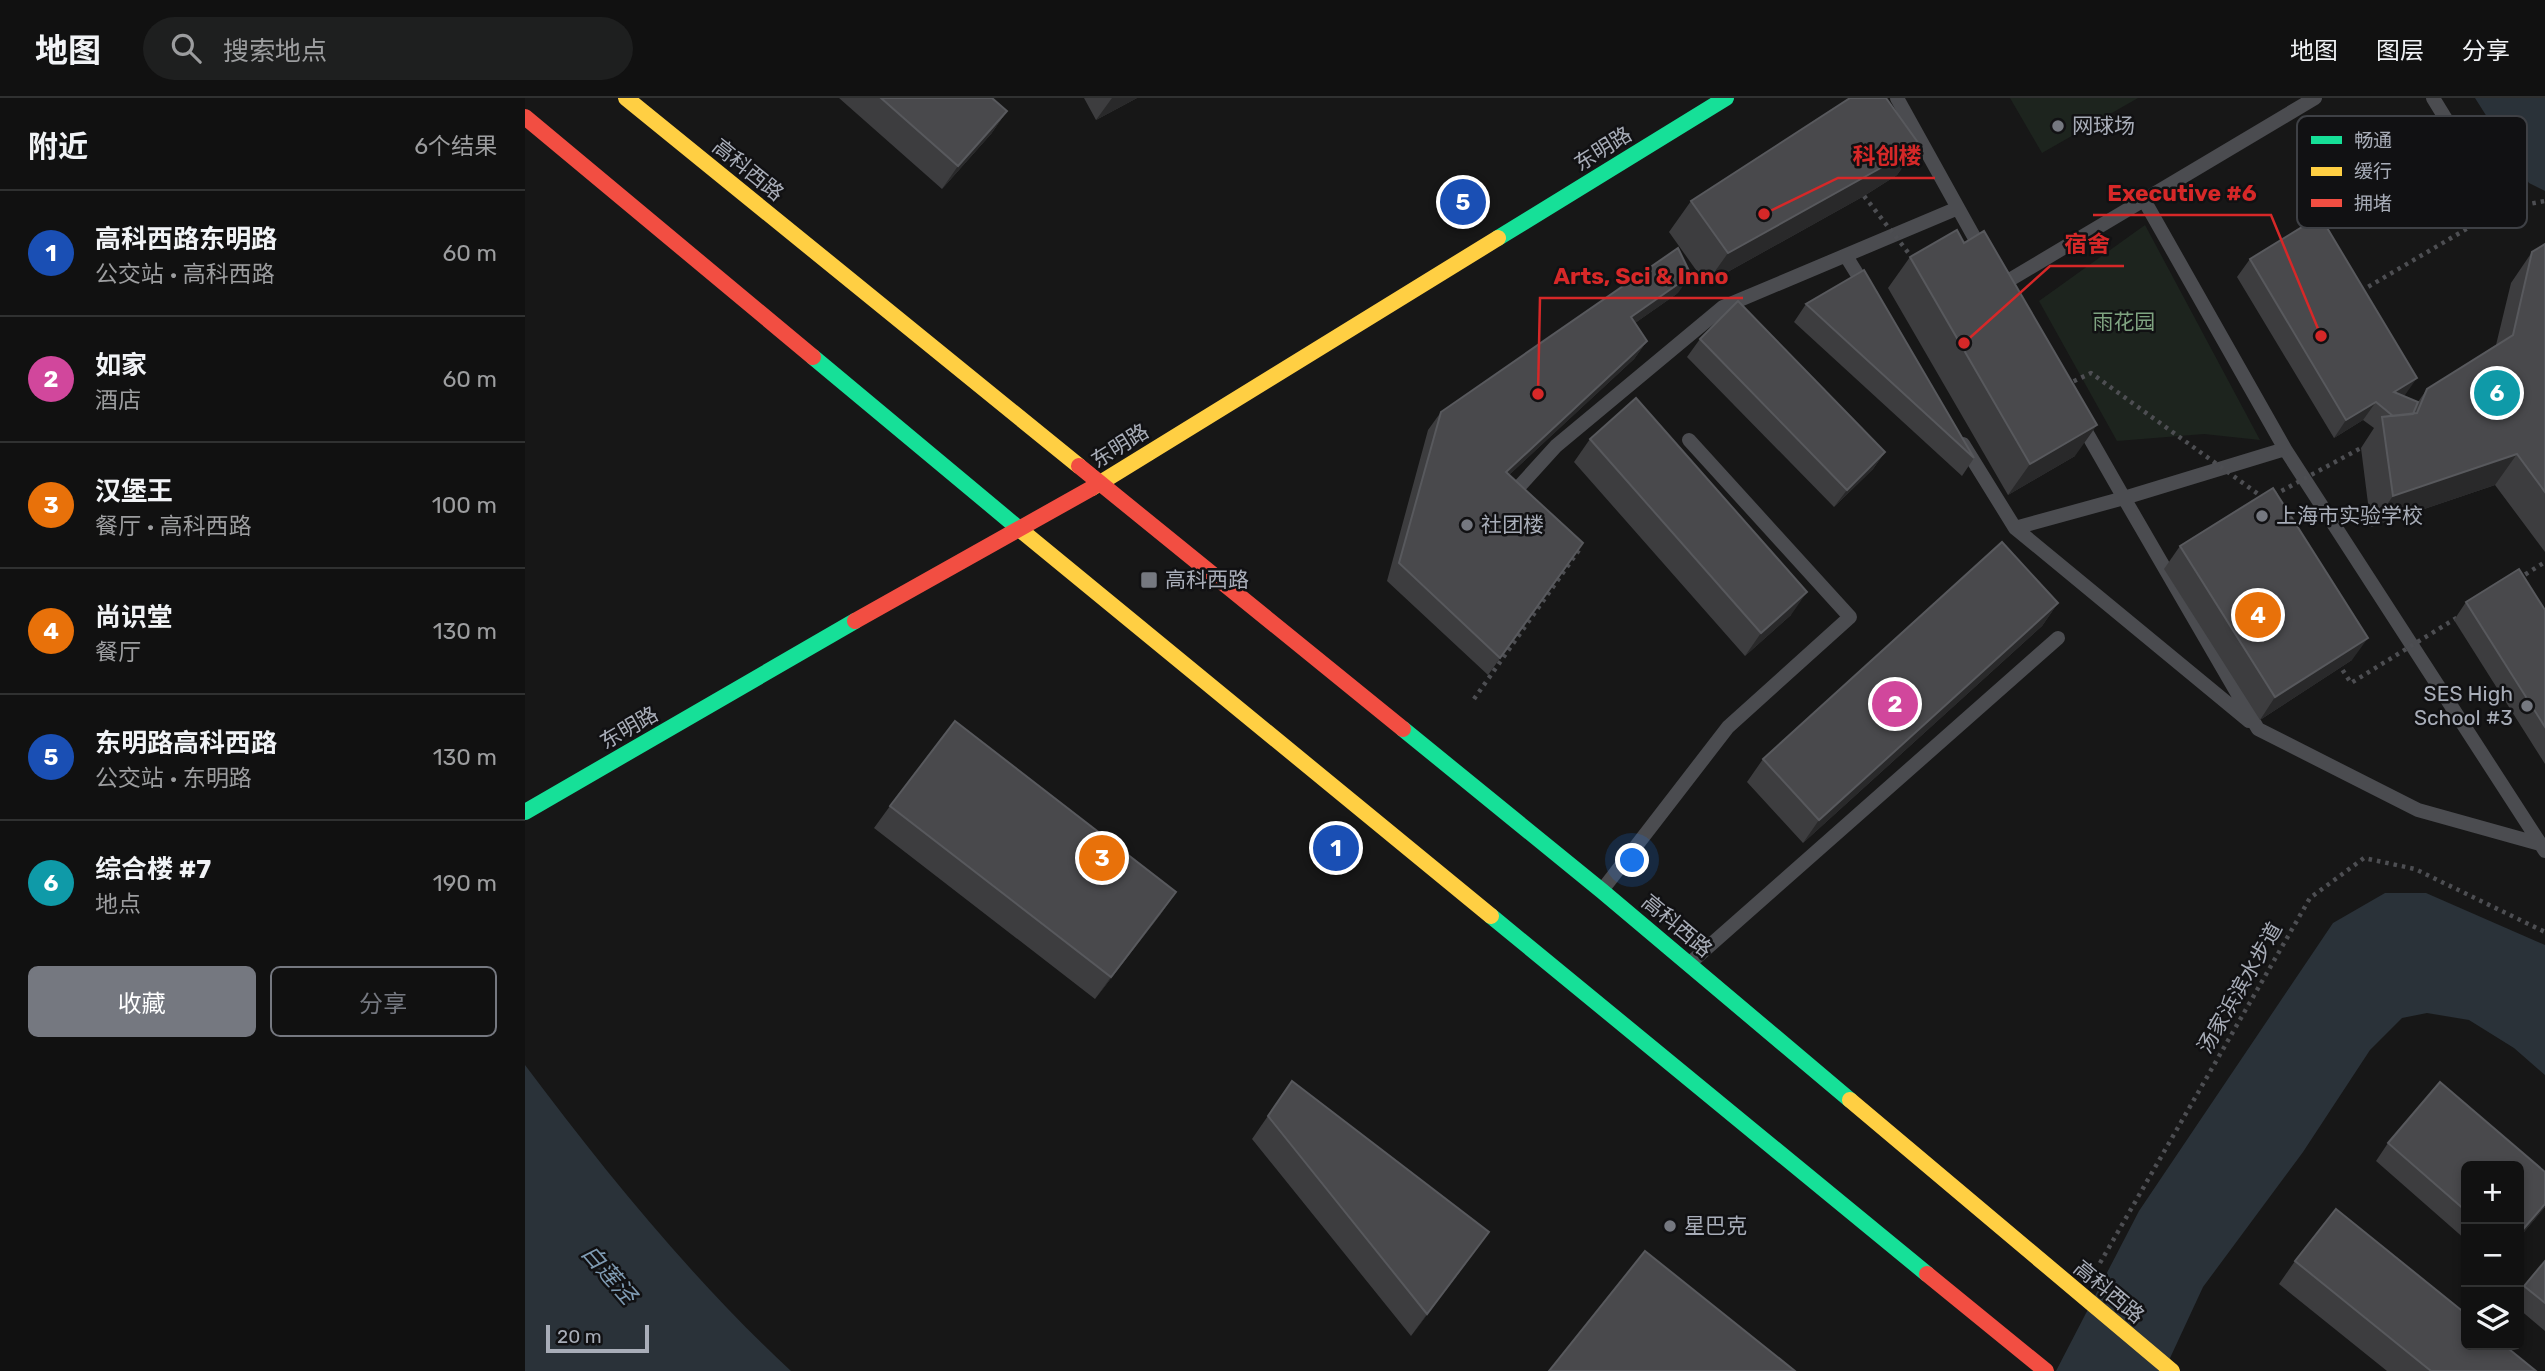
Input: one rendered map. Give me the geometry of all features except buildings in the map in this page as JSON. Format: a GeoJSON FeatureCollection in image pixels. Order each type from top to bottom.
{"type":"FeatureCollection","features":[{"type":"Feature","properties":{"kind":"main road","name":"高科西路"},"geometry":{"type":"LineString","coordinates":[[626,98],[1602,891],[2172,1371]]}},
{"type":"Feature","properties":{"kind":"main road","name":"东明路"},"geometry":{"type":"LineString","coordinates":[[525,812],[1099,484],[1726,98]]}},
{"type":"Feature","properties":{"kind":"main road"},"geometry":{"type":"LineString","coordinates":[[525,117],[1019,528],[2046,1371]]}},
{"type":"Feature","properties":{"kind":"lane"},"geometry":{"type":"LineString","coordinates":[[1898,98],[1998,279],[2144,200],[2315,98]]}},
{"type":"Feature","properties":{"kind":"lane"},"geometry":{"type":"LineString","coordinates":[[2433,98],[2444,116]]}},
{"type":"Feature","properties":{"kind":"lane"},"geometry":{"type":"LineString","coordinates":[[2144,200],[2285,449],[2542,847]]}},
{"type":"Feature","properties":{"kind":"lane"},"geometry":{"type":"LineString","coordinates":[[1517,489],[1556,446],[1723,307],[1958,208]]}},
{"type":"Feature","properties":{"kind":"lane"},"geometry":{"type":"LineString","coordinates":[[1846,256],[1875,303]]}},
{"type":"Feature","properties":{"kind":"lane"},"geometry":{"type":"LineString","coordinates":[[2071,407],[2258,729]]}},
{"type":"Feature","properties":{"kind":"lane"},"geometry":{"type":"LineString","coordinates":[[1957,433],[2015,528],[2258,729],[2418,810],[2542,847]]}},
{"type":"Feature","properties":{"kind":"lane"},"geometry":{"type":"LineString","coordinates":[[1602,891],[1728,727],[1850,617],[1689,440]]}},
{"type":"Feature","properties":{"kind":"lane"},"geometry":{"type":"LineString","coordinates":[[2015,528],[2285,449]]}},
{"type":"Feature","properties":{"kind":"lane"},"geometry":{"type":"LineString","coordinates":[[1689,964],[2058,638]]}},
{"type":"Feature","properties":{"kind":"path"},"geometry":{"type":"LineString","coordinates":[[1864,196],[1921,269]]}},
{"type":"Feature","properties":{"kind":"path"},"geometry":{"type":"LineString","coordinates":[[2527,204],[2545,201]]}},
{"type":"Feature","properties":{"kind":"path"},"geometry":{"type":"LineString","coordinates":[[2354,295],[2469,228]]}},
{"type":"Feature","properties":{"kind":"path"},"geometry":{"type":"LineString","coordinates":[[2066,385],[2091,373],[2266,500]]}},
{"type":"Feature","properties":{"kind":"path"},"geometry":{"type":"LineString","coordinates":[[2257,507],[2361,448]]}},
{"type":"Feature","properties":{"kind":"path"},"geometry":{"type":"LineString","coordinates":[[1474,699],[1579,550],[1570,541]]}},
{"type":"Feature","properties":{"kind":"path"},"geometry":{"type":"LineString","coordinates":[[2510,584],[2545,562]]}},
{"type":"Feature","properties":{"kind":"path"},"geometry":{"type":"LineString","coordinates":[[2333,654],[2351,683],[2464,613]]}},
{"type":"Feature","properties":{"kind":"path","name":"汤家浜滨水步道"},"geometry":{"type":"LineString","coordinates":[[2095,1273],[2310,898],[2364,858],[2415,869],[2545,932]]}},
{"type":"Feature","properties":{"kind":"green space","name":"网球场"},"geometry":{"type":"Polygon","coordinates":[[[2010,98],[2138,98],[2042,153],[2010,98]]]}},
{"type":"Feature","properties":{"kind":"green space","name":"雨花园"},"geometry":{"type":"Polygon","coordinates":[[[2145,225],[2260,440],[2204,434],[2117,441],[2039,301],[2145,225]]]}},
{"type":"Feature","properties":{"kind":"water"},"geometry":{"type":"Polygon","coordinates":[[[2475,98],[2545,98],[2545,191],[2527,180],[2527,116],[2486,116],[2475,98]]]}},
{"type":"Feature","properties":{"kind":"water"},"geometry":{"type":"Polygon","coordinates":[[[2385,893],[2426,893],[2545,945],[2545,1075],[2514,1048],[2469,1020],[2427,1013],[2402,1018],[2370,1050],[2303,1152],[2203,1287],[2164,1371],[2056,1371],[2139,1211],[2333,923],[2385,893]]]}},
{"type":"Feature","properties":{"kind":"water","name":"白莲泾"},"geometry":{"type":"Polygon","coordinates":[[[525,1065],[651,1224],[719,1300],[791,1371],[525,1371],[525,1065]]]}},
{"type":"Feature","properties":{"kind":"traffic: fast"},"geometry":{"type":"LineString","coordinates":[[1498,238],[1726,98]]}},
{"type":"Feature","properties":{"kind":"traffic: fast"},"geometry":{"type":"LineString","coordinates":[[813,357],[1023,532]]}},
{"type":"Feature","properties":{"kind":"traffic: fast"},"geometry":{"type":"LineString","coordinates":[[525,812],[855,621]]}},
{"type":"Feature","properties":{"kind":"traffic: fast"},"geometry":{"type":"LineString","coordinates":[[1403,729],[1602,891],[1850,1100]]}},
{"type":"Feature","properties":{"kind":"traffic: fast"},"geometry":{"type":"LineString","coordinates":[[1491,916],[1927,1274]]}},
{"type":"Feature","properties":{"kind":"traffic: slow"},"geometry":{"type":"LineString","coordinates":[[626,98],[1079,466]]}},
{"type":"Feature","properties":{"kind":"traffic: slow"},"geometry":{"type":"LineString","coordinates":[[1092,488],[1498,238]]}},
{"type":"Feature","properties":{"kind":"traffic: slow"},"geometry":{"type":"LineString","coordinates":[[1023,532],[1491,916]]}},
{"type":"Feature","properties":{"kind":"traffic: slow"},"geometry":{"type":"LineString","coordinates":[[1850,1100],[2172,1371]]}},
{"type":"Feature","properties":{"kind":"traffic: jam"},"geometry":{"type":"LineString","coordinates":[[525,117],[813,357]]}},
{"type":"Feature","properties":{"kind":"traffic: jam"},"geometry":{"type":"LineString","coordinates":[[1079,466],[1403,729]]}},
{"type":"Feature","properties":{"kind":"traffic: jam"},"geometry":{"type":"LineString","coordinates":[[855,621],[1092,488]]}},
{"type":"Feature","properties":{"kind":"traffic: jam"},"geometry":{"type":"LineString","coordinates":[[1927,1274],[2046,1371]]}},
{"type":"Feature","properties":{"kind":"place","name":"网球场"},"geometry":{"type":"Point","coordinates":[2058,126]}},
{"type":"Feature","properties":{"kind":"place","name":"东明路高科西路"},"geometry":{"type":"Point","coordinates":[1463,202]}},
{"type":"Feature","properties":{"kind":"place","name":"科创楼"},"geometry":{"type":"Point","coordinates":[1764,214]}},
{"type":"Feature","properties":{"kind":"place","name":"Executive #6"},"geometry":{"type":"Point","coordinates":[2321,336]}},
{"type":"Feature","properties":{"kind":"place","name":"宿舍"},"geometry":{"type":"Point","coordinates":[1964,343]}},
{"type":"Feature","properties":{"kind":"place","name":"综合楼 #7"},"geometry":{"type":"Point","coordinates":[2497,393]}},
{"type":"Feature","properties":{"kind":"place","name":"Arts, Sci & Inno"},"geometry":{"type":"Point","coordinates":[1538,394]}},
{"type":"Feature","properties":{"kind":"place","name":"上海市实验学校"},"geometry":{"type":"Point","coordinates":[2262,516]}},
{"type":"Feature","properties":{"kind":"place","name":"社团楼"},"geometry":{"type":"Point","coordinates":[1467,525]}},
{"type":"Feature","properties":{"kind":"place","name":"高科西路"},"geometry":{"type":"Point","coordinates":[1149,580]}},
{"type":"Feature","properties":{"kind":"place","name":"尚识堂"},"geometry":{"type":"Point","coordinates":[2258,615]}},
{"type":"Feature","properties":{"kind":"place","name":"如家"},"geometry":{"type":"Point","coordinates":[1895,704]}},
{"type":"Feature","properties":{"kind":"place","name":"SES High School #3"},"geometry":{"type":"Point","coordinates":[2527,706]}},
{"type":"Feature","properties":{"kind":"place","name":"高科西路东明路"},"geometry":{"type":"Point","coordinates":[1336,848]}},
{"type":"Feature","properties":{"kind":"place","name":"汉堡王"},"geometry":{"type":"Point","coordinates":[1102,858]}},
{"type":"Feature","properties":{"kind":"place","name":"星巴克"},"geometry":{"type":"Point","coordinates":[1670,1226]}}]}
